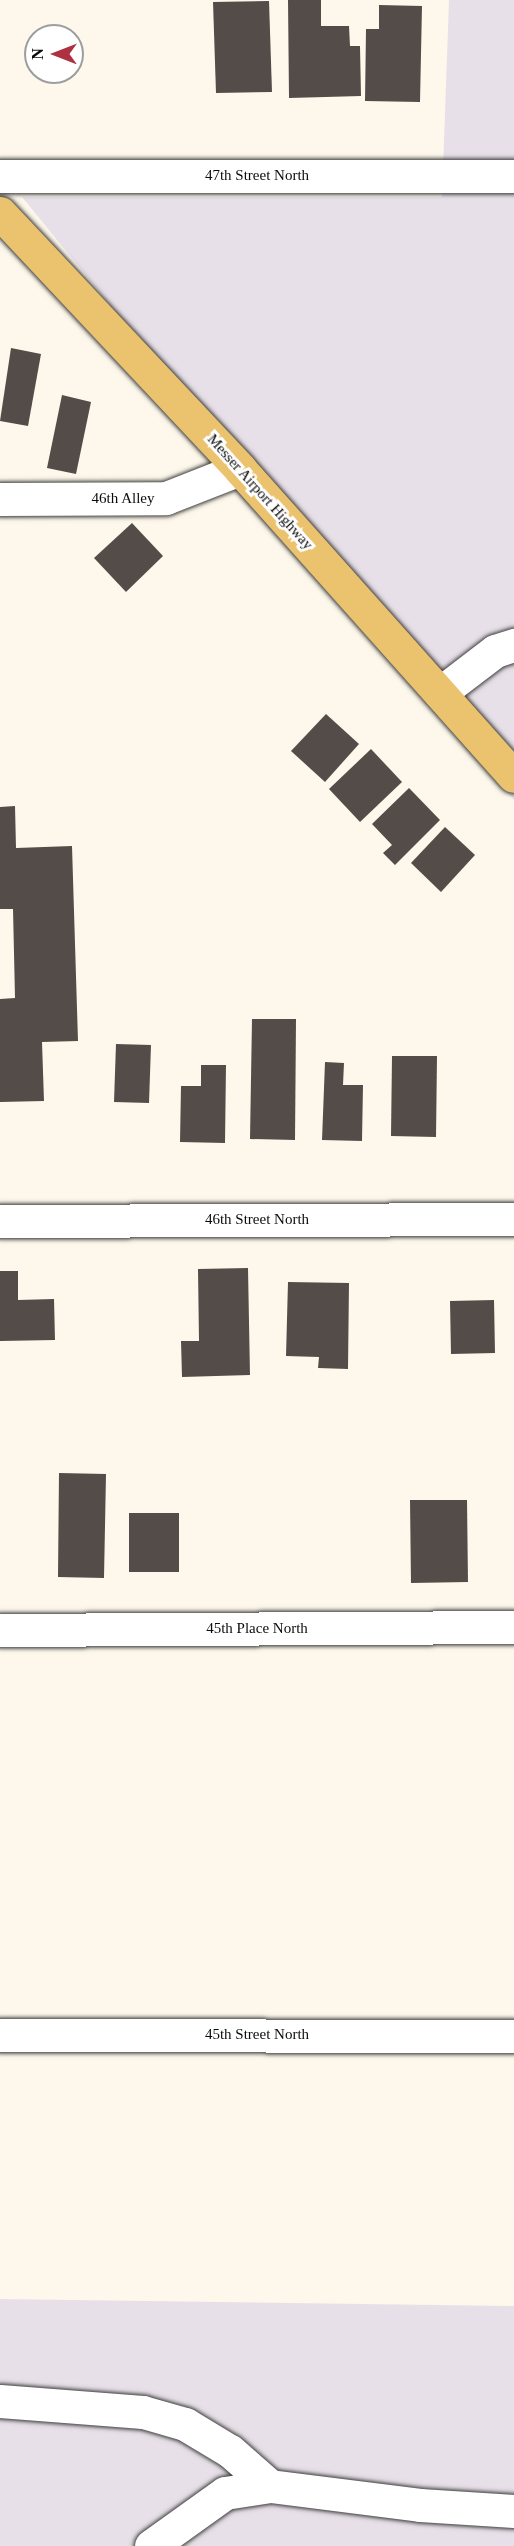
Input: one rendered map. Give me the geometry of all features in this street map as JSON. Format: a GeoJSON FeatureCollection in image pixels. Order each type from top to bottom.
{"type":"FeatureCollection","features":[{"type":"Feature","properties":{"kind":"main road","name":"Messer Airport Highway"},"geometry":{"type":"LineString","coordinates":[[0,213],[240,469],[514,776]]}},
{"type":"Feature","properties":{"kind":"street","name":"47th Street North"},"geometry":{"type":"LineString","coordinates":[[0,176],[514,176]]}},
{"type":"Feature","properties":{"kind":"street","name":"46th Alley"},"geometry":{"type":"LineString","coordinates":[[0,499],[166,498],[240,469]]}},
{"type":"Feature","properties":{"kind":"street"},"geometry":{"type":"LineString","coordinates":[[440,693],[495,651],[514,645]]}},
{"type":"Feature","properties":{"kind":"street","name":"46th Street North"},"geometry":{"type":"LineString","coordinates":[[0,1221],[514,1219]]}},
{"type":"Feature","properties":{"kind":"street","name":"45th Place North"},"geometry":{"type":"LineString","coordinates":[[0,1630],[514,1627]]}},
{"type":"Feature","properties":{"kind":"street","name":"45th Street North"},"geometry":{"type":"LineString","coordinates":[[0,2035],[514,2036]]}},
{"type":"Feature","properties":{"kind":"street"},"geometry":{"type":"LineString","coordinates":[[0,2401],[143,2412],[185,2424],[230,2451],[270,2486]]}},
{"type":"Feature","properties":{"kind":"street"},"geometry":{"type":"LineString","coordinates":[[151,2546],[225,2493],[270,2486],[420,2505],[514,2511]]}},
{"type":"Feature","properties":{"kind":"shaded area"},"geometry":{"type":"Polygon","coordinates":[[[449,0],[514,0],[514,800],[22,197],[442,197],[449,0]]]}},
{"type":"Feature","properties":{"kind":"shaded area"},"geometry":{"type":"Polygon","coordinates":[[[0,2299],[514,2306],[514,2546],[0,2546],[0,2299]]]}},
{"type":"Feature","properties":{"kind":"building"},"geometry":{"type":"Polygon","coordinates":[[[288,0],[321,0],[321,26],[349,26],[350,46],[360,46],[361,96],[289,98],[288,0]]]}},
{"type":"Feature","properties":{"kind":"building"},"geometry":{"type":"Polygon","coordinates":[[[269,1],[272,92],[216,93],[213,2],[269,1]]]}},
{"type":"Feature","properties":{"kind":"building"},"geometry":{"type":"Polygon","coordinates":[[[379,5],[422,6],[420,102],[365,101],[366,29],[379,29],[379,5]]]}},
{"type":"Feature","properties":{"kind":"building"},"geometry":{"type":"Polygon","coordinates":[[[11,348],[41,354],[28,426],[0,421],[11,348]]]}},
{"type":"Feature","properties":{"kind":"building"},"geometry":{"type":"Polygon","coordinates":[[[62,395],[91,402],[76,474],[47,468],[62,395]]]}},
{"type":"Feature","properties":{"kind":"building"},"geometry":{"type":"Polygon","coordinates":[[[132,523],[163,556],[126,592],[94,558],[132,523]]]}},
{"type":"Feature","properties":{"kind":"building"},"geometry":{"type":"Polygon","coordinates":[[[326,714],[359,744],[325,782],[291,751],[326,714]]]}},
{"type":"Feature","properties":{"kind":"building"},"geometry":{"type":"Polygon","coordinates":[[[371,749],[402,782],[360,822],[329,789],[371,749]]]}},
{"type":"Feature","properties":{"kind":"building"},"geometry":{"type":"Polygon","coordinates":[[[409,788],[440,820],[395,865],[383,853],[392,845],[372,824],[409,788]]]}},
{"type":"Feature","properties":{"kind":"building"},"geometry":{"type":"Polygon","coordinates":[[[15,806],[16,848],[72,846],[78,1041],[42,1042],[44,1101],[0,1102],[0,999],[15,998],[13,909],[0,909],[0,807],[15,806]]]}},
{"type":"Feature","properties":{"kind":"building"},"geometry":{"type":"Polygon","coordinates":[[[445,827],[475,855],[441,892],[411,863],[445,827]]]}},
{"type":"Feature","properties":{"kind":"building"},"geometry":{"type":"Polygon","coordinates":[[[252,1019],[296,1019],[295,1140],[250,1139],[252,1019]]]}},
{"type":"Feature","properties":{"kind":"building"},"geometry":{"type":"Polygon","coordinates":[[[116,1044],[151,1045],[149,1103],[114,1102],[116,1044]]]}},
{"type":"Feature","properties":{"kind":"building"},"geometry":{"type":"Polygon","coordinates":[[[392,1056],[437,1056],[436,1137],[391,1136],[392,1056]]]}},
{"type":"Feature","properties":{"kind":"building"},"geometry":{"type":"Polygon","coordinates":[[[325,1062],[344,1063],[343,1085],[363,1085],[362,1141],[322,1140],[325,1062]]]}},
{"type":"Feature","properties":{"kind":"building"},"geometry":{"type":"Polygon","coordinates":[[[201,1065],[226,1065],[225,1143],[180,1142],[181,1086],[201,1086],[201,1065]]]}},
{"type":"Feature","properties":{"kind":"building"},"geometry":{"type":"Polygon","coordinates":[[[248,1268],[250,1375],[182,1377],[181,1341],[199,1341],[198,1269],[248,1268]]]}},
{"type":"Feature","properties":{"kind":"building"},"geometry":{"type":"Polygon","coordinates":[[[0,1271],[18,1271],[18,1300],[54,1299],[55,1340],[0,1341],[0,1271]]]}},
{"type":"Feature","properties":{"kind":"building"},"geometry":{"type":"Polygon","coordinates":[[[288,1282],[349,1283],[348,1369],[318,1368],[319,1357],[286,1356],[288,1282]]]}},
{"type":"Feature","properties":{"kind":"building"},"geometry":{"type":"Polygon","coordinates":[[[494,1300],[495,1353],[451,1354],[450,1301],[494,1300]]]}},
{"type":"Feature","properties":{"kind":"building"},"geometry":{"type":"Polygon","coordinates":[[[59,1473],[106,1474],[104,1578],[58,1577],[59,1473]]]}},
{"type":"Feature","properties":{"kind":"building"},"geometry":{"type":"Polygon","coordinates":[[[410,1500],[467,1500],[468,1582],[411,1583],[410,1500]]]}},
{"type":"Feature","properties":{"kind":"building"},"geometry":{"type":"Polygon","coordinates":[[[129,1513],[179,1513],[179,1572],[129,1572],[129,1513]]]}}]}
